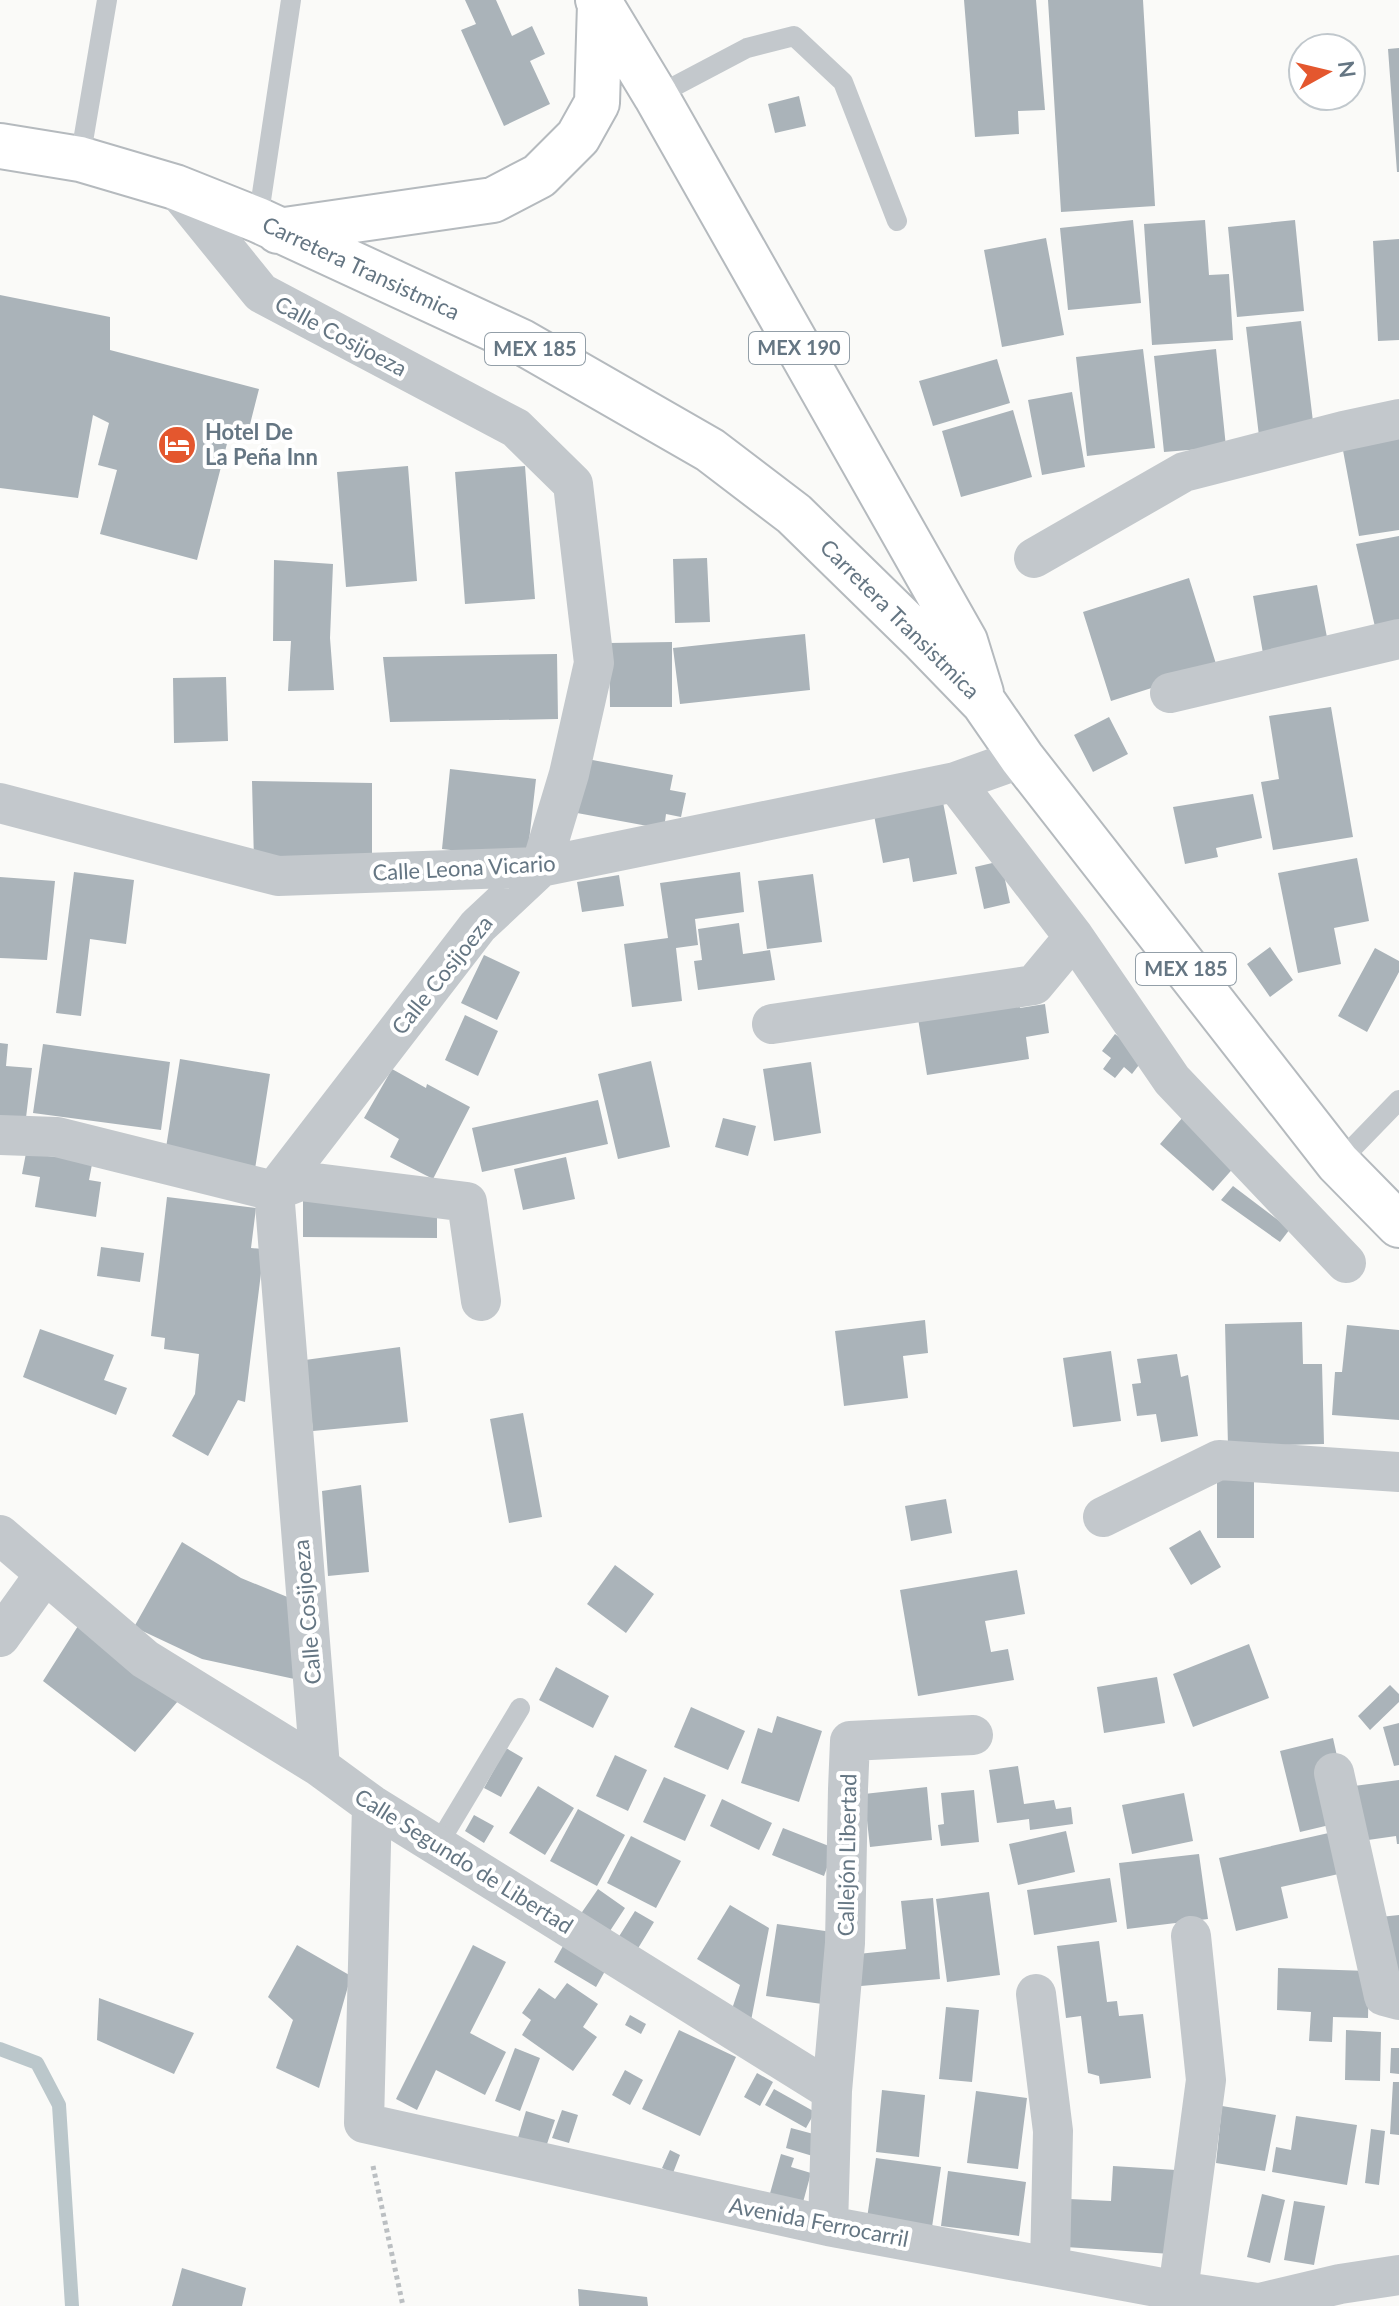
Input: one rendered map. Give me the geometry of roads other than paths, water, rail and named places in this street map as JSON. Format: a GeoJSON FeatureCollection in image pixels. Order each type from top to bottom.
{"type":"FeatureCollection","features":[{"type":"Feature","properties":{"kind":"main road","name":"Carretera Transistmica"},"geometry":{"type":"LineString","coordinates":[[599,2],[656,96],[965,641],[984,703]]}},
{"type":"Feature","properties":{"kind":"main road"},"geometry":{"type":"LineString","coordinates":[[268,226],[493,200],[539,176],[578,137],[597,103],[599,2]]}},
{"type":"Feature","properties":{"kind":"main road","name":"Carretera Transistmica"},"geometry":{"type":"LineString","coordinates":[[0,146],[80,159],[175,187],[522,342],[710,450],[794,514],[984,703],[1022,758],[1338,1163],[1399,1225]]}},
{"type":"Feature","properties":{"kind":"street","name":"Calle Cosijoeza"},"geometry":{"type":"LineString","coordinates":[[175,187],[261,293],[516,428],[573,484],[594,663],[569,774],[541,867],[478,926],[274,1191],[320,1767]]}},
{"type":"Feature","properties":{"kind":"street"},"geometry":{"type":"LineString","coordinates":[[1034,558],[1184,472],[1399,419]]}},
{"type":"Feature","properties":{"kind":"street"},"geometry":{"type":"LineString","coordinates":[[1170,693],[1399,639]]}},
{"type":"Feature","properties":{"kind":"street","name":"Calle Leona Vicario"},"geometry":{"type":"LineString","coordinates":[[0,803],[278,876],[541,867],[955,782],[1022,758]]}},
{"type":"Feature","properties":{"kind":"street"},"geometry":{"type":"LineString","coordinates":[[955,782],[1074,937],[1172,1080],[1346,1263]]}},
{"type":"Feature","properties":{"kind":"street"},"geometry":{"type":"LineString","coordinates":[[772,1024],[1034,985],[1074,937]]}},
{"type":"Feature","properties":{"kind":"street"},"geometry":{"type":"LineString","coordinates":[[0,1135],[57,1137],[274,1191],[300,1181],[467,1202],[481,1301]]}},
{"type":"Feature","properties":{"kind":"street"},"geometry":{"type":"LineString","coordinates":[[1103,1517],[1219,1460],[1399,1472]]}},
{"type":"Feature","properties":{"kind":"street","name":"Calle Segundo de Libertad"},"geometry":{"type":"LineString","coordinates":[[0,1535],[145,1659],[320,1767],[437,1846],[832,2091]]}},
{"type":"Feature","properties":{"kind":"street"},"geometry":{"type":"LineString","coordinates":[[0,1637],[45,1574]]}},
{"type":"Feature","properties":{"kind":"street","name":"Callejón Libertad"},"geometry":{"type":"LineString","coordinates":[[832,2091],[845,1943],[850,1741],[973,1735]]}},
{"type":"Feature","properties":{"kind":"street"},"geometry":{"type":"LineString","coordinates":[[1334,1773],[1384,1996],[1399,2000]]}},
{"type":"Feature","properties":{"kind":"street","name":"Avenida Ferrocarril"},"geometry":{"type":"LineString","coordinates":[[372,1805],[364,2123],[828,2226],[1268,2305]]}},
{"type":"Feature","properties":{"kind":"street"},"geometry":{"type":"LineString","coordinates":[[1178,2291],[1206,2080],[1191,1936]]}},
{"type":"Feature","properties":{"kind":"street"},"geometry":{"type":"LineString","coordinates":[[1036,1994],[1053,2131],[1050,2266]]}},
{"type":"Feature","properties":{"kind":"street"},"geometry":{"type":"LineString","coordinates":[[828,2226],[832,2091]]}},
{"type":"Feature","properties":{"kind":"street"},"geometry":{"type":"LineString","coordinates":[[1268,2305],[1340,2284],[1399,2275]]}},
{"type":"Feature","properties":{"kind":"lane"},"geometry":{"type":"LineString","coordinates":[[80,159],[107,0]]}},
{"type":"Feature","properties":{"kind":"lane"},"geometry":{"type":"LineString","coordinates":[[268,226],[291,0]]}},
{"type":"Feature","properties":{"kind":"lane"},"geometry":{"type":"LineString","coordinates":[[656,96],[747,48],[794,36],[843,82],[897,221]]}},
{"type":"Feature","properties":{"kind":"lane"},"geometry":{"type":"LineString","coordinates":[[1338,1163],[1399,1100]]}},
{"type":"Feature","properties":{"kind":"lane"},"geometry":{"type":"LineString","coordinates":[[437,1846],[520,1708]]}},
{"type":"Feature","properties":{"kind":"waterway"},"geometry":{"type":"LineString","coordinates":[[0,2049],[37,2063],[59,2105],[72,2306]]}},
{"type":"Feature","properties":{"kind":"place","name":"Hotel De La Peña Inn"},"geometry":{"type":"Point","coordinates":[177,445]}}]}
